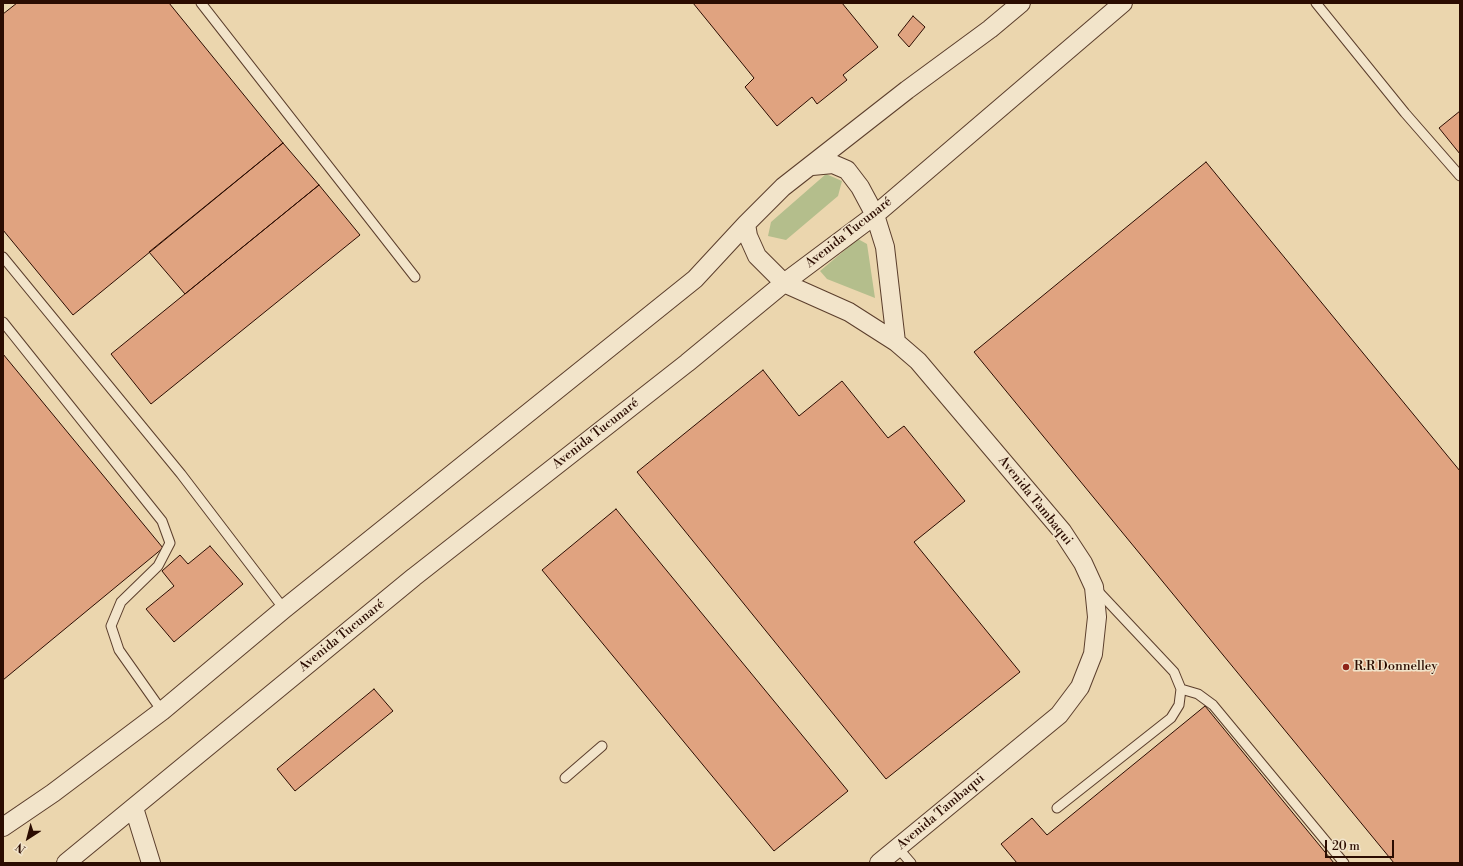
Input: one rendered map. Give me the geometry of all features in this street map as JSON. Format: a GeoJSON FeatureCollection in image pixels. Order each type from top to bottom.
{"type":"FeatureCollection","features":[{"type":"Feature","properties":{"kind":"street"},"geometry":{"type":"LineString","coordinates":[[3,827],[53,793],[162,711],[284,609],[695,280],[746,224],[783,187],[812,166],[907,90],[990,29],[1021,3]]}},
{"type":"Feature","properties":{"kind":"street","name":"Avenida Tucunaré"},"geometry":{"type":"LineString","coordinates":[[66,863],[414,577],[687,363],[784,283],[874,215],[1123,3]]}},
{"type":"Feature","properties":{"kind":"street"},"geometry":{"type":"LineString","coordinates":[[812,166],[833,164],[847,170],[860,187],[874,215],[885,247],[896,342]]}},
{"type":"Feature","properties":{"kind":"street"},"geometry":{"type":"LineString","coordinates":[[746,224],[748,236],[757,256],[784,283]]}},
{"type":"Feature","properties":{"kind":"street","name":"Avenida Tambaqui"},"geometry":{"type":"LineString","coordinates":[[784,283],[849,312],[896,342],[918,361],[1062,531],[1083,563],[1094,587],[1097,617],[1093,654],[1080,687],[1059,715],[879,863]]}},
{"type":"Feature","properties":{"kind":"street"},"geometry":{"type":"LineString","coordinates":[[134,808],[151,863]]}},
{"type":"Feature","properties":{"kind":"lane"},"geometry":{"type":"LineString","coordinates":[[201,3],[415,277]]}},
{"type":"Feature","properties":{"kind":"lane"},"geometry":{"type":"LineString","coordinates":[[1316,3],[1405,113],[1460,176]]}},
{"type":"Feature","properties":{"kind":"lane"},"geometry":{"type":"LineString","coordinates":[[3,257],[181,474],[284,609]]}},
{"type":"Feature","properties":{"kind":"lane"},"geometry":{"type":"LineString","coordinates":[[3,322],[162,521],[170,543],[158,566],[121,602],[111,626],[119,650],[162,711]]}},
{"type":"Feature","properties":{"kind":"lane"},"geometry":{"type":"LineString","coordinates":[[1057,808],[1171,718],[1180,705],[1181,689],[1174,672],[1094,587]]}},
{"type":"Feature","properties":{"kind":"lane"},"geometry":{"type":"LineString","coordinates":[[1181,689],[1198,694],[1213,705],[1344,863]]}},
{"type":"Feature","properties":{"kind":"lane"},"geometry":{"type":"LineString","coordinates":[[565,778],[602,746]]}},
{"type":"Feature","properties":{"kind":"lane"},"geometry":{"type":"LineString","coordinates":[[898,848],[911,863]]}},
{"type":"Feature","properties":{"kind":"green space"},"geometry":{"type":"Polygon","coordinates":[[[826,174],[842,181],[838,196],[786,240],[768,236],[771,222],[826,174]]]}},
{"type":"Feature","properties":{"kind":"green space"},"geometry":{"type":"Polygon","coordinates":[[[858,239],[867,244],[875,298],[827,279],[820,271],[858,239]]]}},
{"type":"Feature","properties":{"kind":"building"},"geometry":{"type":"Polygon","coordinates":[[[17,3],[169,3],[283,143],[73,315],[3,230],[3,14],[17,3]]]}},
{"type":"Feature","properties":{"kind":"building"},"geometry":{"type":"Polygon","coordinates":[[[693,3],[842,3],[878,47],[843,75],[847,80],[817,104],[812,97],[777,126],[745,87],[754,78],[693,3]]]}},
{"type":"Feature","properties":{"kind":"building"},"geometry":{"type":"Polygon","coordinates":[[[913,16],[925,27],[909,47],[898,35],[913,16]]]}},
{"type":"Feature","properties":{"kind":"building"},"geometry":{"type":"Polygon","coordinates":[[[1460,111],[1460,154],[1439,128],[1460,111]]]}},
{"type":"Feature","properties":{"kind":"building"},"geometry":{"type":"Polygon","coordinates":[[[283,143],[319,185],[185,294],[149,252],[283,143]]]}},
{"type":"Feature","properties":{"kind":"building","name":"R.R Donnelley"},"geometry":{"type":"Polygon","coordinates":[[[1206,162],[1460,471],[1460,863],[1394,863],[974,352],[1206,162]]]}},
{"type":"Feature","properties":{"kind":"building"},"geometry":{"type":"Polygon","coordinates":[[[319,185],[360,235],[151,404],[111,354],[319,185]]]}},
{"type":"Feature","properties":{"kind":"building"},"geometry":{"type":"Polygon","coordinates":[[[3,354],[163,548],[3,680],[3,354]]]}},
{"type":"Feature","properties":{"kind":"building"},"geometry":{"type":"Polygon","coordinates":[[[763,370],[799,416],[842,381],[888,438],[904,426],[965,501],[914,542],[1020,672],[886,779],[637,472],[763,370]]]}},
{"type":"Feature","properties":{"kind":"building"},"geometry":{"type":"Polygon","coordinates":[[[616,509],[848,791],[774,851],[542,570],[616,509]]]}},
{"type":"Feature","properties":{"kind":"building"},"geometry":{"type":"Polygon","coordinates":[[[210,546],[243,584],[174,642],[146,609],[174,586],[162,571],[180,555],[188,564],[210,546]]]}},
{"type":"Feature","properties":{"kind":"building"},"geometry":{"type":"Polygon","coordinates":[[[374,689],[393,711],[295,791],[277,769],[374,689]]]}},
{"type":"Feature","properties":{"kind":"building"},"geometry":{"type":"Polygon","coordinates":[[[1205,706],[1334,863],[1017,863],[1001,844],[1032,818],[1047,835],[1205,706]]]}},
{"type":"Feature","properties":{"kind":"place","name":"R.R Donnelley"},"geometry":{"type":"Point","coordinates":[1346,667]}}]}
